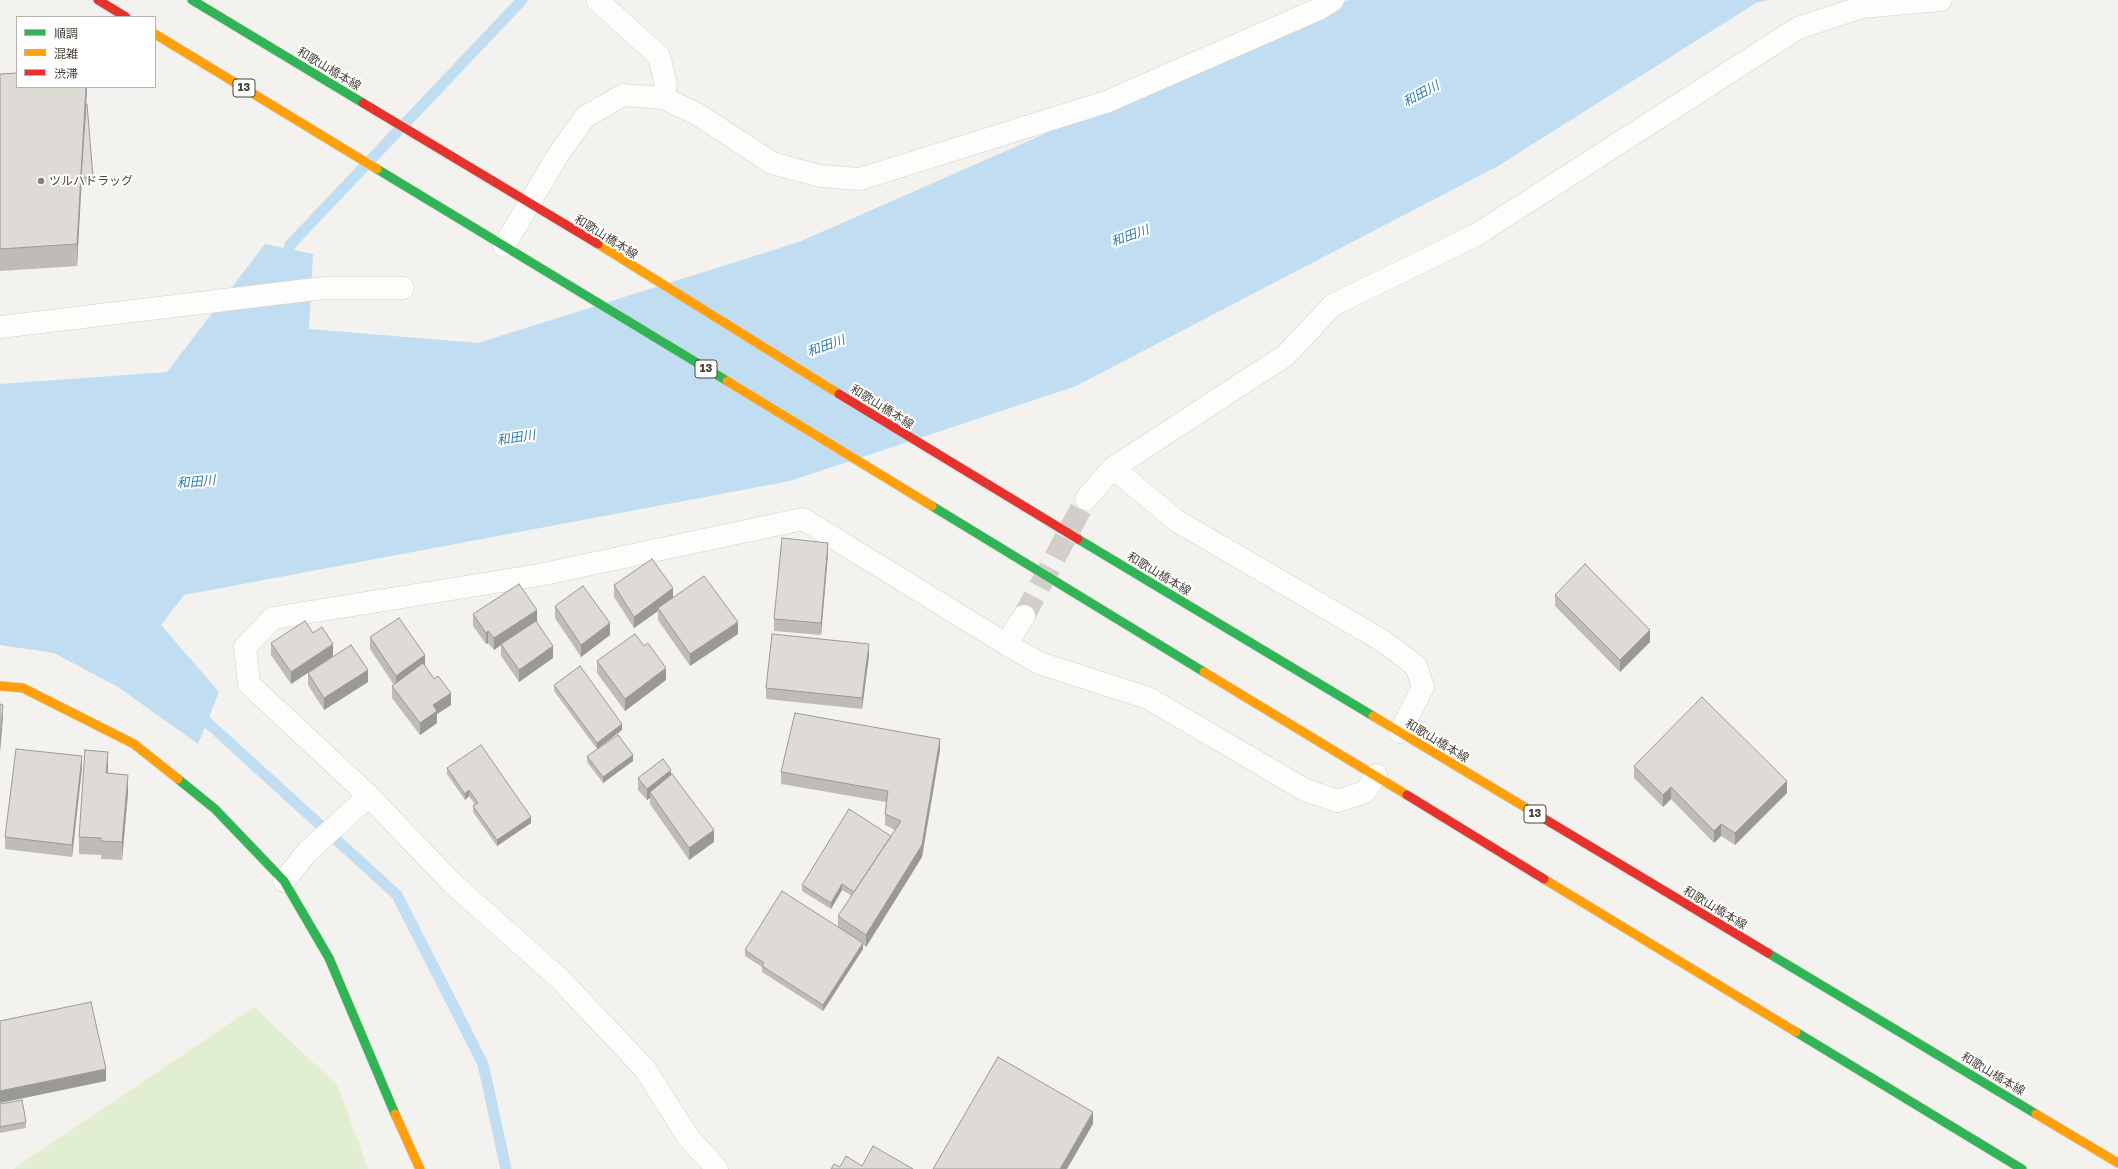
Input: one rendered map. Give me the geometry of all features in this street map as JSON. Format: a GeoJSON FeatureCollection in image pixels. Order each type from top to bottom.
{"type":"FeatureCollection","features":[{"type":"Feature","properties":{"kind":"main road"},"geometry":{"type":"LineString","coordinates":[[98,0],[124,16]]}},
{"type":"Feature","properties":{"kind":"main road","name":"和歌山橋本線"},"geometry":{"type":"LineString","coordinates":[[192,0],[431,145],[531,203],[586,239],[952,464],[2118,1163]]}},
{"type":"Feature","properties":{"kind":"main road","name":"13"},"geometry":{"type":"LineString","coordinates":[[156,35],[896,486],[1376,775],[2022,1169]]}},
{"type":"Feature","properties":{"kind":"main road"},"geometry":{"type":"LineString","coordinates":[[0,686],[23,688],[134,744],[215,809],[284,881],[329,958],[407,1143],[420,1169]]}},
{"type":"Feature","properties":{"kind":"street"},"geometry":{"type":"LineString","coordinates":[[597,0],[659,56],[666,85],[663,98]]}},
{"type":"Feature","properties":{"kind":"street"},"geometry":{"type":"LineString","coordinates":[[510,250],[531,203],[558,155],[585,117],[623,96],[663,98],[697,114],[772,163],[820,176],[860,179],[1106,102],[1319,9],[1333,0]]}},
{"type":"Feature","properties":{"kind":"street"},"geometry":{"type":"LineString","coordinates":[[1086,499],[1113,468],[1286,355],[1333,305],[1476,235],[1798,28],[1862,7],[1941,0]]}},
{"type":"Feature","properties":{"kind":"street"},"geometry":{"type":"LineString","coordinates":[[0,327],[324,288],[403,288]]}},
{"type":"Feature","properties":{"kind":"street"},"geometry":{"type":"LineString","coordinates":[[1113,468],[1177,521],[1382,641],[1416,666],[1423,687],[1400,732]]}},
{"type":"Feature","properties":{"kind":"street"},"geometry":{"type":"LineString","coordinates":[[717,1169],[688,1137],[645,1069],[559,978],[452,883],[369,796],[249,684],[245,647],[273,618],[538,575],[803,519],[1039,663],[1148,698],[1305,790],[1338,801],[1364,792],[1376,775]]}},
{"type":"Feature","properties":{"kind":"street"},"geometry":{"type":"LineString","coordinates":[[1006,644],[1024,616]]}},
{"type":"Feature","properties":{"kind":"street"},"geometry":{"type":"LineString","coordinates":[[284,881],[307,852],[346,815],[369,796]]}},
{"type":"Feature","properties":{"kind":"green space"},"geometry":{"type":"Polygon","coordinates":[[[254,1007],[338,1086],[368,1169],[13,1169],[254,1007]]]}},
{"type":"Feature","properties":{"kind":"water","name":"和田川"},"geometry":{"type":"Polygon","coordinates":[[[1349,0],[1768,0],[1756,3],[1498,166],[1076,386],[790,481],[184,595],[161,625],[219,692],[198,744],[118,687],[54,653],[0,645],[0,384],[167,372],[265,244],[313,254],[309,329],[478,343],[799,242],[1349,0]]]}},
{"type":"Feature","properties":{"kind":"building","name":"ツルハドラッグ"},"geometry":{"type":"Polygon","coordinates":[[[16,73],[16,88],[86,88],[77,244],[0,249],[0,74],[16,73]]]}},
{"type":"Feature","properties":{"kind":"building"},"geometry":{"type":"Polygon","coordinates":[[[86,104],[93,177],[81,178],[86,104]]]}},
{"type":"Feature","properties":{"kind":"building"},"geometry":{"type":"Polygon","coordinates":[[[782,538],[828,543],[821,623],[774,619],[782,538]]]}},
{"type":"Feature","properties":{"kind":"building"},"geometry":{"type":"Polygon","coordinates":[[[652,559],[673,588],[634,617],[614,585],[652,559]]]}},
{"type":"Feature","properties":{"kind":"building"},"geometry":{"type":"Polygon","coordinates":[[[1585,564],[1650,630],[1620,660],[1555,595],[1585,564]]]}},
{"type":"Feature","properties":{"kind":"building"},"geometry":{"type":"Polygon","coordinates":[[[704,576],[738,622],[690,654],[658,608],[704,576]]]}},
{"type":"Feature","properties":{"kind":"building"},"geometry":{"type":"Polygon","coordinates":[[[519,584],[537,610],[494,638],[488,631],[486,633],[473,614],[519,584]]]}},
{"type":"Feature","properties":{"kind":"building"},"geometry":{"type":"Polygon","coordinates":[[[583,586],[610,623],[581,645],[555,606],[583,586]]]}},
{"type":"Feature","properties":{"kind":"building"},"geometry":{"type":"Polygon","coordinates":[[[399,618],[425,655],[396,676],[370,637],[399,618]]]}},
{"type":"Feature","properties":{"kind":"building"},"geometry":{"type":"Polygon","coordinates":[[[305,621],[313,633],[322,627],[333,644],[291,672],[271,643],[305,621]]]}},
{"type":"Feature","properties":{"kind":"building"},"geometry":{"type":"Polygon","coordinates":[[[536,621],[553,646],[519,670],[501,644],[536,621]]]}},
{"type":"Feature","properties":{"kind":"building"},"geometry":{"type":"Polygon","coordinates":[[[635,634],[644,646],[648,643],[666,668],[625,699],[597,661],[635,634]]]}},
{"type":"Feature","properties":{"kind":"building"},"geometry":{"type":"Polygon","coordinates":[[[772,634],[869,644],[862,698],[766,688],[772,634]]]}},
{"type":"Feature","properties":{"kind":"building"},"geometry":{"type":"Polygon","coordinates":[[[351,645],[368,670],[324,698],[308,673],[351,645]]]}},
{"type":"Feature","properties":{"kind":"building"},"geometry":{"type":"Polygon","coordinates":[[[423,663],[434,679],[438,676],[451,693],[433,705],[437,711],[420,723],[392,686],[423,663]]]}},
{"type":"Feature","properties":{"kind":"building"},"geometry":{"type":"Polygon","coordinates":[[[580,666],[622,724],[597,743],[554,685],[580,666]]]}},
{"type":"Feature","properties":{"kind":"building"},"geometry":{"type":"Polygon","coordinates":[[[1702,697],[1787,781],[1735,833],[1721,824],[1714,831],[1671,787],[1663,795],[1634,766],[1702,697]]]}},
{"type":"Feature","properties":{"kind":"building"},"geometry":{"type":"Polygon","coordinates":[[[0,704],[3,705],[0,741],[0,704]]]}},
{"type":"Feature","properties":{"kind":"building"},"geometry":{"type":"Polygon","coordinates":[[[795,713],[940,739],[922,845],[866,935],[838,916],[901,821],[885,814],[888,791],[781,772],[795,713]]]}},
{"type":"Feature","properties":{"kind":"building"},"geometry":{"type":"Polygon","coordinates":[[[618,735],[633,755],[603,777],[587,756],[618,735]]]}},
{"type":"Feature","properties":{"kind":"building"},"geometry":{"type":"Polygon","coordinates":[[[481,745],[531,817],[497,840],[473,806],[478,803],[469,790],[465,794],[447,768],[481,745]]]}},
{"type":"Feature","properties":{"kind":"building"},"geometry":{"type":"Polygon","coordinates":[[[16,749],[82,756],[72,845],[5,837],[16,749]]]}},
{"type":"Feature","properties":{"kind":"building"},"geometry":{"type":"Polygon","coordinates":[[[85,750],[108,752],[106,773],[128,775],[122,842],[101,841],[101,838],[79,837],[85,750]]]}},
{"type":"Feature","properties":{"kind":"building"},"geometry":{"type":"Polygon","coordinates":[[[663,759],[671,770],[647,789],[638,778],[663,759]]]}},
{"type":"Feature","properties":{"kind":"building"},"geometry":{"type":"Polygon","coordinates":[[[672,774],[714,830],[689,848],[650,792],[672,774]]]}},
{"type":"Feature","properties":{"kind":"building"},"geometry":{"type":"Polygon","coordinates":[[[849,809],[891,836],[854,892],[842,884],[831,903],[802,885],[849,809]]]}},
{"type":"Feature","properties":{"kind":"building"},"geometry":{"type":"Polygon","coordinates":[[[782,891],[863,943],[823,1005],[762,966],[764,963],[745,950],[782,891]]]}},
{"type":"Feature","properties":{"kind":"building"},"geometry":{"type":"Polygon","coordinates":[[[91,1002],[106,1069],[0,1091],[0,1021],[91,1002]]]}},
{"type":"Feature","properties":{"kind":"building"},"geometry":{"type":"Polygon","coordinates":[[[998,1057],[1093,1112],[1060,1169],[933,1169],[998,1057]]]}},
{"type":"Feature","properties":{"kind":"building"},"geometry":{"type":"Polygon","coordinates":[[[22,1100],[26,1122],[0,1127],[0,1104],[22,1100]]]}},
{"type":"Feature","properties":{"kind":"building"},"geometry":{"type":"Polygon","coordinates":[[[873,1146],[913,1169],[831,1169],[834,1164],[840,1167],[846,1156],[862,1166],[873,1146]]]}},
{"type":"Feature","properties":{"kind":"waterway"},"geometry":{"type":"LineString","coordinates":[[286,263],[290,245],[522,0]]}},
{"type":"Feature","properties":{"kind":"waterway"},"geometry":{"type":"LineString","coordinates":[[197,713],[397,895],[483,1064],[506,1169]]}},
{"type":"Feature","properties":{"kind":"tunnel"},"geometry":{"type":"LineString","coordinates":[[1024,616],[1086,499]]}},
{"type":"Feature","properties":{"kind":"traffic: fast"},"geometry":{"type":"LineString","coordinates":[[192,0],[363,103]]}},
{"type":"Feature","properties":{"kind":"traffic: fast"},"geometry":{"type":"LineString","coordinates":[[377,169],[727,381]]}},
{"type":"Feature","properties":{"kind":"traffic: fast"},"geometry":{"type":"LineString","coordinates":[[932,506],[1204,672]]}},
{"type":"Feature","properties":{"kind":"traffic: fast"},"geometry":{"type":"LineString","coordinates":[[1078,539],[1373,716]]}},
{"type":"Feature","properties":{"kind":"traffic: fast"},"geometry":{"type":"LineString","coordinates":[[178,779],[215,809],[284,881],[329,958],[395,1114]]}},
{"type":"Feature","properties":{"kind":"traffic: fast"},"geometry":{"type":"LineString","coordinates":[[1768,953],[2036,1114]]}},
{"type":"Feature","properties":{"kind":"traffic: fast"},"geometry":{"type":"LineString","coordinates":[[1796,1032],[2022,1169]]}},
{"type":"Feature","properties":{"kind":"traffic: slow"},"geometry":{"type":"LineString","coordinates":[[156,35],[377,169]]}},
{"type":"Feature","properties":{"kind":"traffic: slow"},"geometry":{"type":"LineString","coordinates":[[598,244],[839,394]]}},
{"type":"Feature","properties":{"kind":"traffic: slow"},"geometry":{"type":"LineString","coordinates":[[727,381],[932,506]]}},
{"type":"Feature","properties":{"kind":"traffic: slow"},"geometry":{"type":"LineString","coordinates":[[1204,672],[1407,795]]}},
{"type":"Feature","properties":{"kind":"traffic: slow"},"geometry":{"type":"LineString","coordinates":[[0,686],[23,688],[134,744],[178,779]]}},
{"type":"Feature","properties":{"kind":"traffic: slow"},"geometry":{"type":"LineString","coordinates":[[1373,716],[1543,818]]}},
{"type":"Feature","properties":{"kind":"traffic: slow"},"geometry":{"type":"LineString","coordinates":[[1544,879],[1796,1032]]}},
{"type":"Feature","properties":{"kind":"traffic: slow"},"geometry":{"type":"LineString","coordinates":[[395,1114],[420,1169]]}},
{"type":"Feature","properties":{"kind":"traffic: slow"},"geometry":{"type":"LineString","coordinates":[[2036,1114],[2118,1163]]}},
{"type":"Feature","properties":{"kind":"traffic: jam"},"geometry":{"type":"LineString","coordinates":[[98,0],[124,16]]}},
{"type":"Feature","properties":{"kind":"traffic: jam"},"geometry":{"type":"LineString","coordinates":[[363,103],[598,244]]}},
{"type":"Feature","properties":{"kind":"traffic: jam"},"geometry":{"type":"LineString","coordinates":[[839,394],[1078,539]]}},
{"type":"Feature","properties":{"kind":"traffic: jam"},"geometry":{"type":"LineString","coordinates":[[1407,795],[1544,879]]}},
{"type":"Feature","properties":{"kind":"traffic: jam"},"geometry":{"type":"LineString","coordinates":[[1543,818],[1768,953]]}},
{"type":"Feature","properties":{"kind":"place","name":"ツルハドラッグ"},"geometry":{"type":"Point","coordinates":[41,181]}}]}
